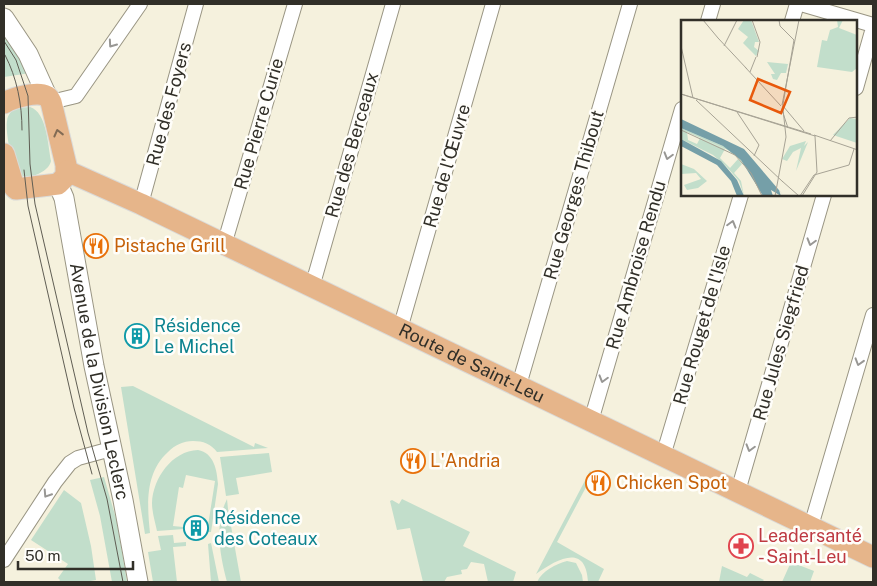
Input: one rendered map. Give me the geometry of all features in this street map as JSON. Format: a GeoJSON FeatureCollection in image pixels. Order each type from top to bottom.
{"type":"FeatureCollection","features":[{"type":"Feature","properties":{"kind":"main road"},"geometry":{"type":"LineString","coordinates":[[4,103],[11,99],[28,96],[41,95],[49,99],[62,177],[18,189],[15,188],[4,154]]}},
{"type":"Feature","properties":{"kind":"main road","name":"Route de Saint-Leu"},"geometry":{"type":"LineString","coordinates":[[62,177],[141,204],[873,557]]}},
{"type":"Feature","properties":{"kind":"street"},"geometry":{"type":"LineString","coordinates":[[4,18],[28,54],[49,99],[76,96],[140,4]]}},
{"type":"Feature","properties":{"kind":"street","name":"Rue des Foyers"},"geometry":{"type":"LineString","coordinates":[[141,204],[196,4]]}},
{"type":"Feature","properties":{"kind":"street","name":"Rue Pierre Curie"},"geometry":{"type":"LineString","coordinates":[[224,245],[295,4]]}},
{"type":"Feature","properties":{"kind":"street","name":"Rue des Berceaux"},"geometry":{"type":"LineString","coordinates":[[312,287],[393,4]]}},
{"type":"Feature","properties":{"kind":"street","name":"Rue de l'Œuvre"},"geometry":{"type":"LineString","coordinates":[[400,329],[493,4]]}},
{"type":"Feature","properties":{"kind":"street","name":"Rue Georges Thibout"},"geometry":{"type":"LineString","coordinates":[[519,386],[630,4]]}},
{"type":"Feature","properties":{"kind":"street"},"geometry":{"type":"LineString","coordinates":[[708,20],[713,4]]}},
{"type":"Feature","properties":{"kind":"street"},"geometry":{"type":"LineString","coordinates":[[792,20],[797,4]]}},
{"type":"Feature","properties":{"kind":"street"},"geometry":{"type":"LineString","coordinates":[[801,4],[853,20]]}},
{"type":"Feature","properties":{"kind":"street"},"geometry":{"type":"LineString","coordinates":[[857,21],[873,26],[857,84]]}},
{"type":"Feature","properties":{"kind":"street","name":"Rue Ambroise Rendu"},"geometry":{"type":"LineString","coordinates":[[591,421],[681,112]]}},
{"type":"Feature","properties":{"kind":"street","name":"Avenue de la Division Leclerc"},"geometry":{"type":"LineString","coordinates":[[62,177],[64,198],[94,366],[123,500],[138,582]]}},
{"type":"Feature","properties":{"kind":"street","name":"Rue Rouget de l'Isle"},"geometry":{"type":"LineString","coordinates":[[663,456],[740,196]]}},
{"type":"Feature","properties":{"kind":"street","name":"Rue Jules Siegfried"},"geometry":{"type":"LineString","coordinates":[[738,491],[824,196]]}},
{"type":"Feature","properties":{"kind":"street"},"geometry":{"type":"LineString","coordinates":[[811,526],[873,315]]}},
{"type":"Feature","properties":{"kind":"street"},"geometry":{"type":"LineString","coordinates":[[4,560],[60,474],[70,463],[78,458],[111,449]]}},
{"type":"Feature","properties":{"kind":"green space"},"geometry":{"type":"Polygon","coordinates":[[[4,31],[30,73],[4,77],[4,31]]]}},
{"type":"Feature","properties":{"kind":"green space"},"geometry":{"type":"Polygon","coordinates":[[[30,107],[36,110],[43,122],[51,161],[42,172],[33,176],[23,176],[19,174],[14,165],[7,126],[8,117],[12,111],[30,107]]]}},
{"type":"Feature","properties":{"kind":"green space"},"geometry":{"type":"Polygon","coordinates":[[[133,386],[254,447],[255,443],[268,448],[217,452],[207,444],[193,441],[173,447],[160,460],[151,479],[148,500],[150,533],[145,534],[121,387],[133,386]]]}},
{"type":"Feature","properties":{"kind":"green space"},"geometry":{"type":"Polygon","coordinates":[[[198,450],[211,458],[217,473],[218,484],[211,532],[207,532],[215,481],[186,475],[183,488],[179,487],[173,526],[183,527],[184,529],[157,531],[152,503],[153,494],[160,476],[172,461],[180,455],[198,450]]]}},
{"type":"Feature","properties":{"kind":"green space"},"geometry":{"type":"Polygon","coordinates":[[[269,453],[272,472],[236,478],[239,494],[226,496],[220,457],[269,453]]]}},
{"type":"Feature","properties":{"kind":"green space"},"geometry":{"type":"Polygon","coordinates":[[[590,471],[593,474],[557,542],[604,569],[598,582],[588,582],[586,570],[582,562],[576,558],[561,560],[536,574],[590,471]]]}},
{"type":"Feature","properties":{"kind":"green space"},"geometry":{"type":"Polygon","coordinates":[[[104,477],[117,522],[127,582],[112,582],[100,516],[90,480],[104,477]]]}},
{"type":"Feature","properties":{"kind":"green space"},"geometry":{"type":"Polygon","coordinates":[[[64,490],[81,503],[91,546],[96,580],[59,582],[58,578],[68,564],[31,540],[64,490]]]}},
{"type":"Feature","properties":{"kind":"green space"},"geometry":{"type":"Polygon","coordinates":[[[227,499],[241,582],[227,582],[222,561],[219,530],[227,499]]]}},
{"type":"Feature","properties":{"kind":"green space"},"geometry":{"type":"Polygon","coordinates":[[[402,499],[470,532],[463,546],[516,572],[513,582],[488,582],[484,564],[471,562],[467,569],[461,570],[462,574],[447,577],[444,582],[423,582],[410,528],[397,530],[390,501],[392,500],[399,504],[402,499]]]}},
{"type":"Feature","properties":{"kind":"green space"},"geometry":{"type":"Polygon","coordinates":[[[173,535],[174,543],[186,542],[186,546],[173,547],[177,582],[153,582],[148,552],[161,550],[158,536],[173,535]]]}},
{"type":"Feature","properties":{"kind":"green space"},"geometry":{"type":"Polygon","coordinates":[[[211,543],[219,582],[211,582],[208,544],[211,543]]]}},
{"type":"Feature","properties":{"kind":"green space"},"geometry":{"type":"Polygon","coordinates":[[[567,561],[576,563],[583,582],[537,582],[542,574],[550,568],[567,561]]]}},
{"type":"Feature","properties":{"kind":"green space"},"geometry":{"type":"Polygon","coordinates":[[[791,562],[814,571],[810,582],[782,582],[791,562]]]}},
{"type":"Feature","properties":{"kind":"green space"},"geometry":{"type":"Polygon","coordinates":[[[722,566],[747,577],[750,573],[764,580],[762,582],[719,582],[722,566]]]}},
{"type":"Feature","properties":{"kind":"tram line"},"geometry":{"type":"LineString","coordinates":[[4,41],[16,60],[28,96],[30,164],[35,204],[88,433],[107,499],[123,582]]}},
{"type":"Feature","properties":{"kind":"tram line"},"geometry":{"type":"LineString","coordinates":[[5,55],[18,91],[22,130]]}},
{"type":"Feature","properties":{"kind":"tram line"},"geometry":{"type":"LineString","coordinates":[[24,170],[28,206],[74,408],[92,474]]}},
{"type":"Feature","properties":{"kind":"place","name":"Pistache Grill"},"geometry":{"type":"Point","coordinates":[96,246]}},
{"type":"Feature","properties":{"kind":"place","name":"Résidence Le Michel"},"geometry":{"type":"Point","coordinates":[137,336]}},
{"type":"Feature","properties":{"kind":"place","name":"L'Andria"},"geometry":{"type":"Point","coordinates":[413,461]}},
{"type":"Feature","properties":{"kind":"place","name":"Chicken Spot"},"geometry":{"type":"Point","coordinates":[598,483]}},
{"type":"Feature","properties":{"kind":"place","name":"Résidence des Coteaux"},"geometry":{"type":"Point","coordinates":[196,528]}},
{"type":"Feature","properties":{"kind":"place","name":"Leadersanté - Saint-Leu"},"geometry":{"type":"Point","coordinates":[741,546]}}]}
